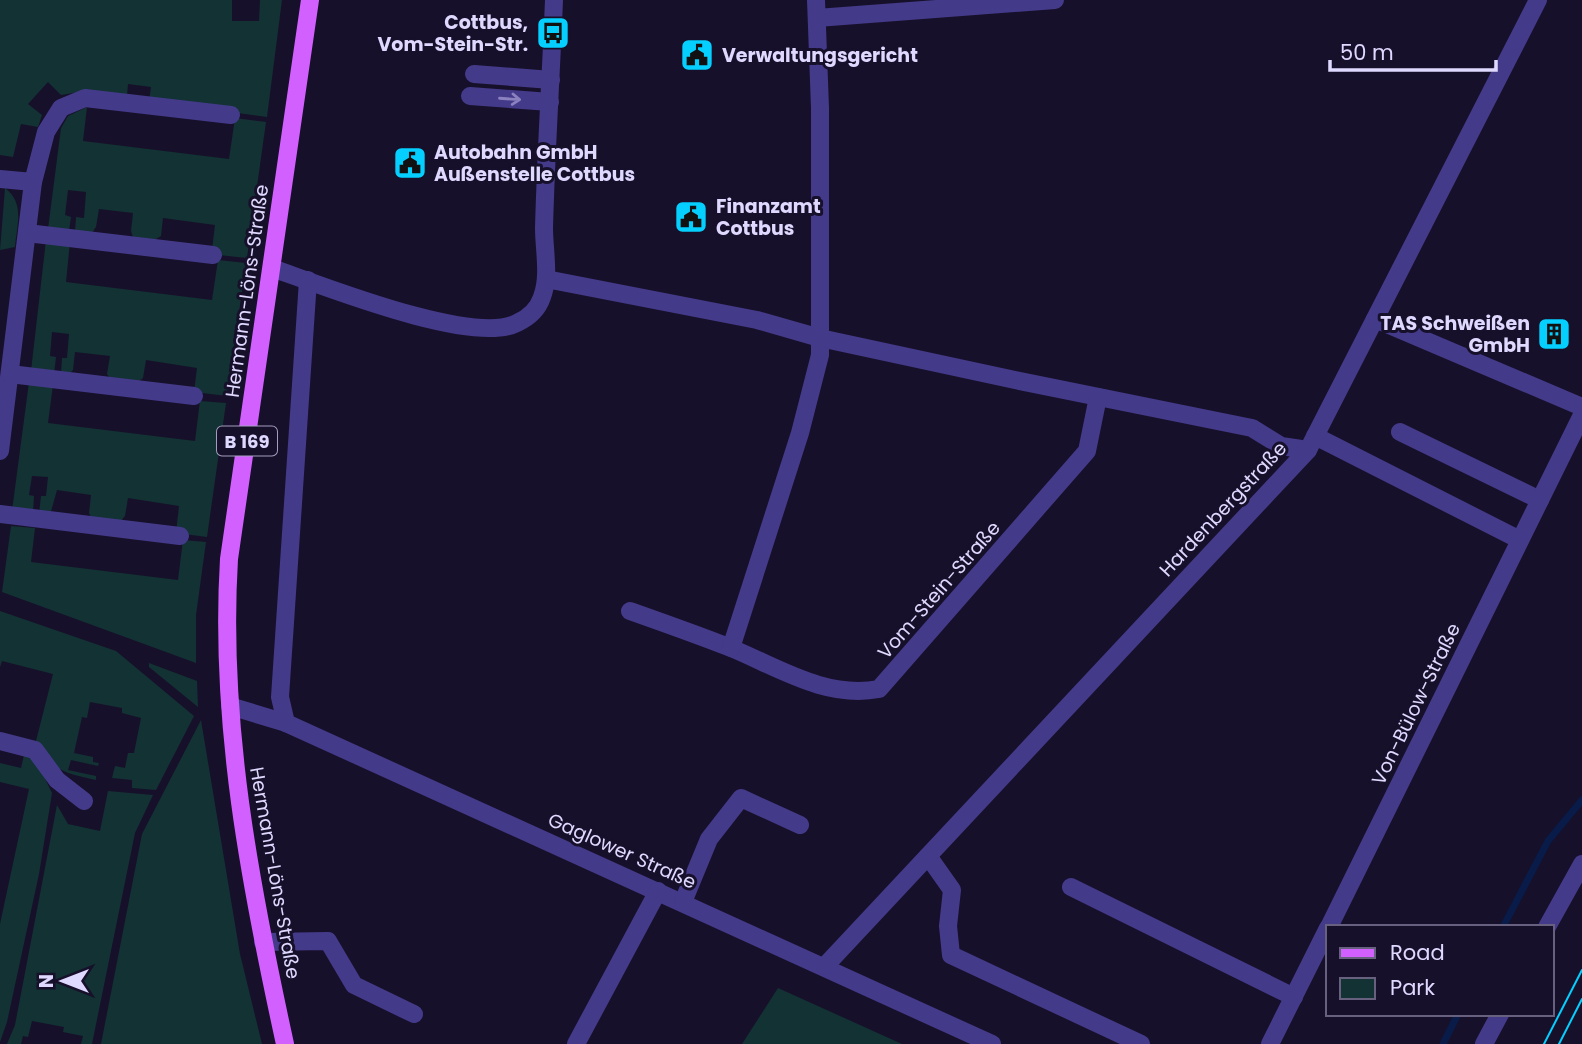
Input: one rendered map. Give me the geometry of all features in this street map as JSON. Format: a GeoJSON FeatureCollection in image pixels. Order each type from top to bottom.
{"type":"FeatureCollection","features":[{"type":"Feature","properties":{"kind":"main road","name":"Hermann-Löns-Straße"},"geometry":{"type":"LineString","coordinates":[[285,1044],[262,942],[235,784],[226,614],[229,559],[310,0]]}},
{"type":"Feature","properties":{"kind":"street"},"geometry":{"type":"LineString","coordinates":[[272,268],[430,320],[497,329],[516,324],[533,313],[542,297],[545,279],[544,230],[554,0]]}},
{"type":"Feature","properties":{"kind":"street"},"geometry":{"type":"LineString","coordinates":[[731,648],[800,433],[820,355],[816,0]]}},
{"type":"Feature","properties":{"kind":"street"},"geometry":{"type":"LineString","coordinates":[[817,19],[966,4],[1055,0]]}},
{"type":"Feature","properties":{"kind":"street","name":"Hardenbergstraße"},"geometry":{"type":"LineString","coordinates":[[825,966],[1311,443],[1538,0]]}},
{"type":"Feature","properties":{"kind":"street"},"geometry":{"type":"LineString","coordinates":[[474,74],[551,80]]}},
{"type":"Feature","properties":{"kind":"street"},"geometry":{"type":"LineString","coordinates":[[470,96],[550,102]]}},
{"type":"Feature","properties":{"kind":"street"},"geometry":{"type":"LineString","coordinates":[[0,451],[33,183],[46,132],[61,108],[85,98],[231,115]]}},
{"type":"Feature","properties":{"kind":"street"},"geometry":{"type":"LineString","coordinates":[[0,179],[33,183]]}},
{"type":"Feature","properties":{"kind":"street","name":"Hermann-Löns-Straße"},"geometry":{"type":"LineString","coordinates":[[27,233],[213,255]]}},
{"type":"Feature","properties":{"kind":"street"},"geometry":{"type":"LineString","coordinates":[[545,279],[757,320],[820,338],[1252,428],[1281,446],[1311,443],[1520,540]]}},
{"type":"Feature","properties":{"kind":"street"},"geometry":{"type":"LineString","coordinates":[[286,723],[279,697],[307,280]]}},
{"type":"Feature","properties":{"kind":"street"},"geometry":{"type":"LineString","coordinates":[[1375,319],[1582,407]]}},
{"type":"Feature","properties":{"kind":"street","name":"Hermann-Löns-Straße"},"geometry":{"type":"LineString","coordinates":[[10,374],[194,396]]}},
{"type":"Feature","properties":{"kind":"street","name":"Vom-Stein-Straße"},"geometry":{"type":"LineString","coordinates":[[630,611],[731,648],[805,682],[863,692],[879,688],[1087,451],[1097,397]]}},
{"type":"Feature","properties":{"kind":"street","name":"Von-Bülow-Straße"},"geometry":{"type":"LineString","coordinates":[[1329,925],[1582,415]]}},
{"type":"Feature","properties":{"kind":"street"},"geometry":{"type":"LineString","coordinates":[[1400,432],[1540,500]]}},
{"type":"Feature","properties":{"kind":"street"},"geometry":{"type":"LineString","coordinates":[[0,514],[180,536]]}},
{"type":"Feature","properties":{"kind":"street","name":"Gaglower Straße"},"geometry":{"type":"LineString","coordinates":[[230,706],[286,723],[992,1044]]}},
{"type":"Feature","properties":{"kind":"street"},"geometry":{"type":"LineString","coordinates":[[0,741],[34,750],[57,780],[84,801]]}},
{"type":"Feature","properties":{"kind":"street"},"geometry":{"type":"LineString","coordinates":[[683,902],[709,839],[741,798],[800,825]]}},
{"type":"Feature","properties":{"kind":"street"},"geometry":{"type":"LineString","coordinates":[[928,856],[952,890],[948,926],[951,955],[1141,1044]]}},
{"type":"Feature","properties":{"kind":"street"},"geometry":{"type":"LineString","coordinates":[[1549,925],[1582,864]]}},
{"type":"Feature","properties":{"kind":"street"},"geometry":{"type":"LineString","coordinates":[[1071,887],[1294,997]]}},
{"type":"Feature","properties":{"kind":"street"},"geometry":{"type":"LineString","coordinates":[[576,1044],[658,891]]}},
{"type":"Feature","properties":{"kind":"street","name":"Von-Bülow-Straße"},"geometry":{"type":"LineString","coordinates":[[1271,1043],[1326,931]]}},
{"type":"Feature","properties":{"kind":"street"},"geometry":{"type":"LineString","coordinates":[[262,942],[328,941],[354,985],[414,1014]]}},
{"type":"Feature","properties":{"kind":"street"},"geometry":{"type":"LineString","coordinates":[[1484,1044],[1499,1016]]}},
{"type":"Feature","properties":{"kind":"green space"},"geometry":{"type":"Polygon","coordinates":[[[0,0],[232,0],[232,21],[259,21],[260,0],[282,0],[267,117],[149,101],[151,87],[128,84],[127,96],[86,91],[61,95],[48,82],[28,104],[42,115],[38,127],[21,124],[13,157],[0,155],[0,0]]]}},
{"type":"Feature","properties":{"kind":"green space"},"geometry":{"type":"Polygon","coordinates":[[[87,107],[83,141],[229,159],[235,118],[266,122],[247,258],[218,255],[212,250],[215,225],[163,218],[161,236],[151,242],[134,240],[131,231],[133,213],[99,209],[96,227],[91,234],[75,232],[76,217],[84,218],[86,192],[68,190],[65,215],[71,217],[69,231],[48,229],[61,128],[68,116],[87,107]]]}},
{"type":"Feature","properties":{"kind":"green space"},"geometry":{"type":"Polygon","coordinates":[[[5,188],[15,200],[18,223],[15,247],[0,250],[5,188]]]}},
{"type":"Feature","properties":{"kind":"green space"},"geometry":{"type":"Polygon","coordinates":[[[46,240],[70,242],[66,282],[212,300],[218,260],[246,263],[227,396],[194,392],[197,368],[146,360],[143,378],[135,384],[112,381],[107,374],[110,356],[75,352],[73,370],[68,375],[61,374],[62,358],[67,358],[69,334],[52,332],[50,356],[56,357],[54,374],[31,371],[46,240]]]}},
{"type":"Feature","properties":{"kind":"green space"},"geometry":{"type":"Polygon","coordinates":[[[29,382],[53,385],[48,423],[195,441],[200,401],[226,403],[207,537],[176,533],[179,506],[128,498],[125,516],[119,523],[93,521],[89,513],[91,495],[57,490],[50,515],[39,514],[41,496],[46,496],[48,477],[32,476],[29,495],[34,496],[33,513],[12,511],[29,382]]]}},
{"type":"Feature","properties":{"kind":"green space"},"geometry":{"type":"Polygon","coordinates":[[[11,526],[35,528],[31,562],[178,580],[183,540],[206,542],[196,615],[196,663],[2,592],[11,526]]]}},
{"type":"Feature","properties":{"kind":"green space"},"geometry":{"type":"Polygon","coordinates":[[[0,611],[116,651],[194,716],[156,790],[132,788],[132,780],[112,778],[115,766],[125,768],[128,753],[134,753],[141,718],[122,713],[122,708],[90,702],[87,718],[82,717],[74,753],[93,757],[93,762],[99,763],[98,766],[71,760],[68,770],[96,776],[96,780],[60,769],[49,759],[36,741],[53,674],[2,661],[0,667],[0,611]]]}},
{"type":"Feature","properties":{"kind":"green space"},"geometry":{"type":"Polygon","coordinates":[[[149,663],[197,681],[198,707],[149,667],[149,663]]]}},
{"type":"Feature","properties":{"kind":"green space"},"geometry":{"type":"Polygon","coordinates":[[[201,720],[240,954],[262,1044],[101,1044],[142,834],[201,720]]]}},
{"type":"Feature","properties":{"kind":"green space"},"geometry":{"type":"Polygon","coordinates":[[[24,755],[35,758],[52,793],[39,874],[7,1022],[0,1042],[0,924],[29,789],[0,782],[0,763],[21,768],[24,755]]]}},
{"type":"Feature","properties":{"kind":"green space"},"geometry":{"type":"Polygon","coordinates":[[[108,791],[153,795],[135,833],[92,1044],[81,1044],[83,1036],[63,1032],[64,1027],[32,1021],[28,1037],[23,1036],[21,1044],[7,1044],[15,1025],[57,805],[68,824],[100,831],[108,791]]]}},
{"type":"Feature","properties":{"kind":"green space"},"geometry":{"type":"Polygon","coordinates":[[[778,988],[902,1044],[742,1044],[778,988]]]}},
{"type":"Feature","properties":{"kind":"waterway"},"geometry":{"type":"LineString","coordinates":[[1504,925],[1548,841],[1582,800]]}},
{"type":"Feature","properties":{"kind":"waterway"},"geometry":{"type":"LineString","coordinates":[[1443,1044],[1457,1016]]}},
{"type":"Feature","properties":{"kind":"tram line"},"geometry":{"type":"LineString","coordinates":[[1544,1044],[1582,970]]}},
{"type":"Feature","properties":{"kind":"tram line"},"geometry":{"type":"LineString","coordinates":[[1559,1044],[1582,999]]}},
{"type":"Feature","properties":{"kind":"place","name":"Cottbus, Vom-Stein-Str."},"geometry":{"type":"Point","coordinates":[553,33]}},
{"type":"Feature","properties":{"kind":"place","name":"Verwaltungsgericht"},"geometry":{"type":"Point","coordinates":[697,55]}},
{"type":"Feature","properties":{"kind":"place","name":"Autobahn GmbH Außenstelle Cottbus"},"geometry":{"type":"Point","coordinates":[410,163]}},
{"type":"Feature","properties":{"kind":"place","name":"Finanzamt Cottbus"},"geometry":{"type":"Point","coordinates":[691,217]}},
{"type":"Feature","properties":{"kind":"place","name":"TAS Schweißen GmbH"},"geometry":{"type":"Point","coordinates":[1554,334]}}]}
